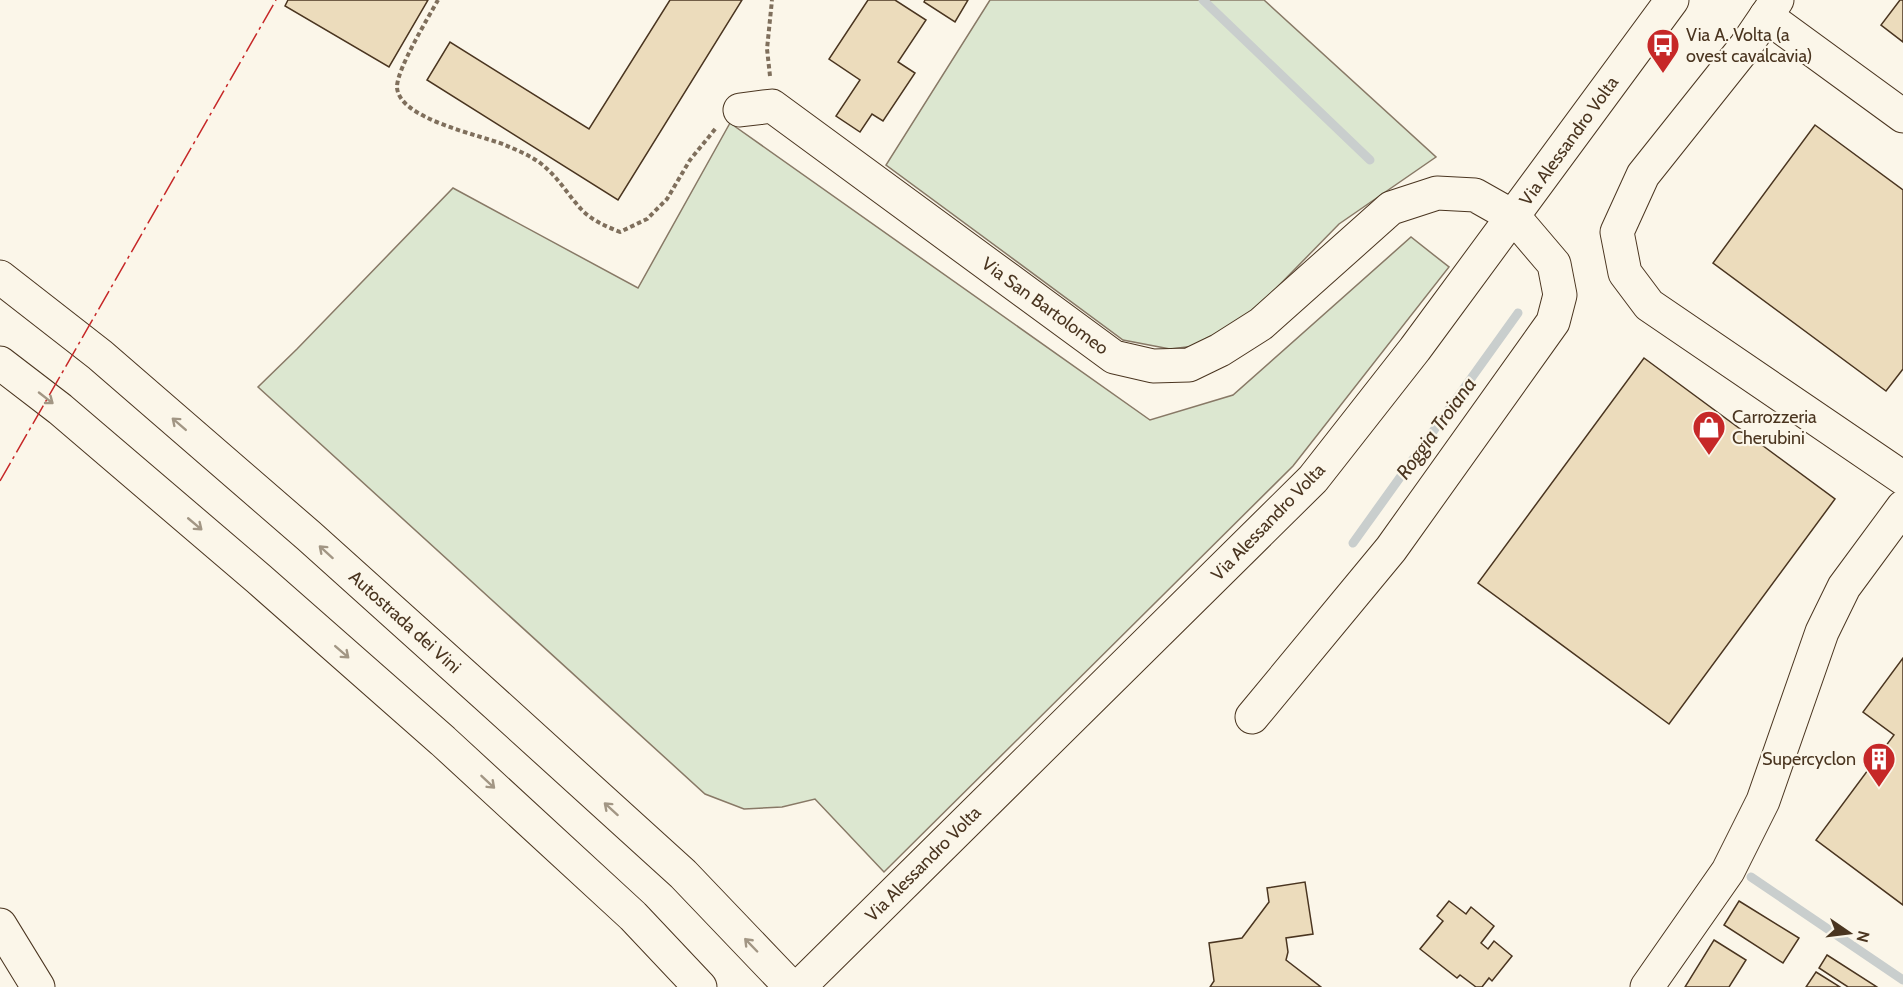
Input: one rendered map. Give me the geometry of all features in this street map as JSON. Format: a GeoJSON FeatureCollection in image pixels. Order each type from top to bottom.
{"type":"FeatureCollection","features":[{"type":"Feature","properties":{"kind":"main road","name":"Via Alessandro Volta"},"geometry":{"type":"LineString","coordinates":[[799,987],[1313,479],[1416,349],[1672,0]]}},
{"type":"Feature","properties":{"kind":"main road"},"geometry":{"type":"LineString","coordinates":[[1903,116],[1772,8],[1745,47],[1643,174],[1617,232],[1625,273],[1649,305],[1903,478]]}},
{"type":"Feature","properties":{"kind":"main road"},"geometry":{"type":"LineString","coordinates":[[740,110],[772,106]]}},
{"type":"Feature","properties":{"kind":"main road","name":"Via San Bartolomeo"},"geometry":{"type":"LineString","coordinates":[[772,106],[1114,357],[1153,366],[1189,365],[1220,350],[1261,324],[1391,208],[1437,193],[1475,195],[1514,217]]}},
{"type":"Feature","properties":{"kind":"main road"},"geometry":{"type":"LineString","coordinates":[[1252,717],[1391,549],[1553,322],[1560,295],[1554,264],[1514,217]]}},
{"type":"Feature","properties":{"kind":"main road","name":"Autostrada dei Vini"},"geometry":{"type":"LineString","coordinates":[[0,277],[100,356],[309,536],[683,874],[791,987]]}},
{"type":"Feature","properties":{"kind":"main road"},"geometry":{"type":"LineString","coordinates":[[0,363],[60,409],[259,579],[443,741],[633,916],[700,987]]}},
{"type":"Feature","properties":{"kind":"main road"},"geometry":{"type":"LineString","coordinates":[[1647,987],[1728,871],[1763,801],[1822,632],[1844,586],[1903,507]]}},
{"type":"Feature","properties":{"kind":"main road"},"geometry":{"type":"LineString","coordinates":[[0,925],[38,987]]}},
{"type":"Feature","properties":{"kind":"path"},"geometry":{"type":"LineString","coordinates":[[438,0],[406,59],[397,86],[400,97],[411,109],[442,124],[503,144],[530,156],[546,168],[582,211],[601,225],[620,232],[647,219],[667,199],[690,160],[722,121],[740,110]]}},
{"type":"Feature","properties":{"kind":"path"},"geometry":{"type":"LineString","coordinates":[[772,0],[767,49],[772,106]]}},
{"type":"Feature","properties":{"kind":"green space"},"geometry":{"type":"Polygon","coordinates":[[[990,0],[1264,0],[1436,157],[1339,224],[1255,310],[1195,346],[1170,349],[1123,340],[886,165],[990,0]]]}},
{"type":"Feature","properties":{"kind":"green space"},"geometry":{"type":"Polygon","coordinates":[[[730,123],[1150,420],[1233,395],[1411,237],[1449,267],[1293,466],[884,872],[815,799],[782,807],[744,809],[705,794],[258,387],[453,188],[638,288],[730,123]]]}},
{"type":"Feature","properties":{"kind":"building"},"geometry":{"type":"Polygon","coordinates":[[[288,0],[428,0],[389,67],[285,6],[288,0]]]}},
{"type":"Feature","properties":{"kind":"building"},"geometry":{"type":"Polygon","coordinates":[[[670,0],[742,0],[618,200],[427,80],[450,42],[589,129],[670,0]]]}},
{"type":"Feature","properties":{"kind":"building"},"geometry":{"type":"Polygon","coordinates":[[[868,0],[895,0],[926,20],[898,62],[915,73],[883,121],[872,114],[860,132],[836,116],[860,80],[829,59],[868,0]]]}},
{"type":"Feature","properties":{"kind":"building"},"geometry":{"type":"Polygon","coordinates":[[[925,0],[968,0],[955,22],[924,2],[925,0]]]}},
{"type":"Feature","properties":{"kind":"building"},"geometry":{"type":"Polygon","coordinates":[[[1900,0],[1903,0],[1903,42],[1881,25],[1900,0]]]}},
{"type":"Feature","properties":{"kind":"building"},"geometry":{"type":"Polygon","coordinates":[[[1815,125],[1903,190],[1903,369],[1886,391],[1713,263],[1815,125]]]}},
{"type":"Feature","properties":{"kind":"building"},"geometry":{"type":"Polygon","coordinates":[[[1644,358],[1835,499],[1669,724],[1478,583],[1644,358]]]}},
{"type":"Feature","properties":{"kind":"building","name":"Supercyclon"},"geometry":{"type":"Polygon","coordinates":[[[1903,658],[1903,905],[1816,840],[1894,735],[1863,712],[1903,658]]]}},
{"type":"Feature","properties":{"kind":"building"},"geometry":{"type":"Polygon","coordinates":[[[1305,882],[1313,934],[1286,938],[1288,952],[1286,960],[1321,987],[1210,987],[1214,981],[1209,943],[1242,938],[1269,902],[1267,888],[1305,882]]]}},
{"type":"Feature","properties":{"kind":"building"},"geometry":{"type":"Polygon","coordinates":[[[1449,901],[1466,914],[1471,907],[1494,926],[1481,943],[1488,949],[1494,941],[1512,956],[1492,981],[1489,978],[1482,987],[1476,987],[1460,975],[1457,978],[1420,949],[1443,921],[1437,916],[1449,901]]]}},
{"type":"Feature","properties":{"kind":"building"},"geometry":{"type":"Polygon","coordinates":[[[1739,901],[1799,938],[1783,963],[1724,925],[1739,901]]]}},
{"type":"Feature","properties":{"kind":"building"},"geometry":{"type":"Polygon","coordinates":[[[1714,940],[1746,960],[1729,987],[1685,987],[1714,940]]]}},
{"type":"Feature","properties":{"kind":"building"},"geometry":{"type":"Polygon","coordinates":[[[1827,955],[1877,987],[1848,987],[1819,968],[1827,955]]]}},
{"type":"Feature","properties":{"kind":"building"},"geometry":{"type":"Polygon","coordinates":[[[1816,972],[1840,987],[1806,987],[1816,972]]]}},
{"type":"Feature","properties":{"kind":"waterway","name":"Roggia Troiana"},"geometry":{"type":"LineString","coordinates":[[1203,0],[1370,160]]}},
{"type":"Feature","properties":{"kind":"waterway","name":"Roggia Troiana"},"geometry":{"type":"LineString","coordinates":[[1353,543],[1518,313]]}},
{"type":"Feature","properties":{"kind":"waterway","name":"Roggia Troiana"},"geometry":{"type":"LineString","coordinates":[[1751,877],[1903,980]]}},
{"type":"Feature","properties":{"kind":"power"},"geometry":{"type":"LineString","coordinates":[[0,481],[276,0]]}},
{"type":"Feature","properties":{"kind":"place","name":"Via A. Volta (a ovest cavalcavia)"},"geometry":{"type":"Point","coordinates":[1663,74]}},
{"type":"Feature","properties":{"kind":"place","name":"Carrozzeria Cherubini"},"geometry":{"type":"Point","coordinates":[1709,456]}},
{"type":"Feature","properties":{"kind":"place","name":"Supercyclon"},"geometry":{"type":"Point","coordinates":[1879,788]}}]}
